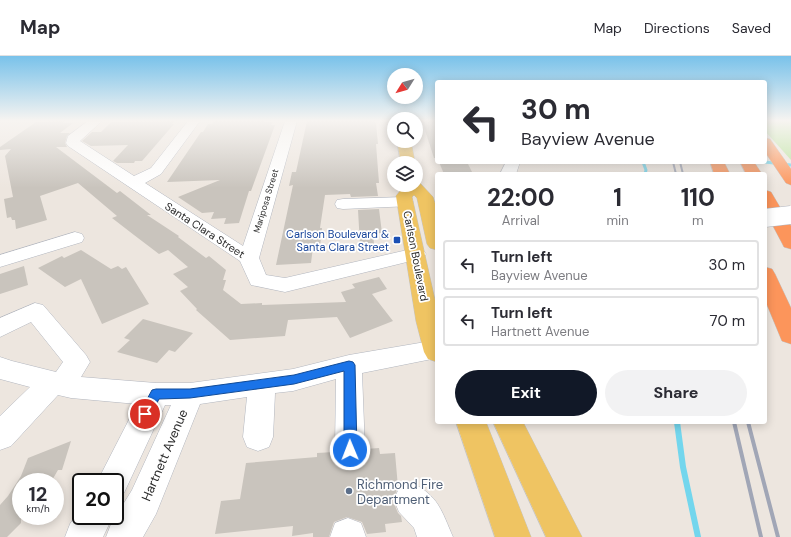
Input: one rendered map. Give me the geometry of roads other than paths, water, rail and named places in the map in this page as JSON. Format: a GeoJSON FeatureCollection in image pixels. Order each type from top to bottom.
{"type":"FeatureCollection","features":[{"type":"Feature","properties":{"kind":"highway"},"geometry":{"type":"LineString","coordinates":[[772,143],[791,180]]}},
{"type":"Feature","properties":{"kind":"highway"},"geometry":{"type":"LineString","coordinates":[[767,144],[783,162]]}},
{"type":"Feature","properties":{"kind":"highway"},"geometry":{"type":"LineString","coordinates":[[767,199],[791,243]]}},
{"type":"Feature","properties":{"kind":"highway"},"geometry":{"type":"LineString","coordinates":[[767,279],[791,335]]}},
{"type":"Feature","properties":{"kind":"main road","name":"Carlson Boulevard"},"geometry":{"type":"LineString","coordinates":[[410,192],[416,254],[428,321],[435,346]]}},
{"type":"Feature","properties":{"kind":"main road","name":"Carlson Boulevard"},"geometry":{"type":"LineString","coordinates":[[412,192],[425,197],[434,213],[435,223]]}},
{"type":"Feature","properties":{"kind":"main road"},"geometry":{"type":"LineString","coordinates":[[472,424],[513,537]]}},
{"type":"Feature","properties":{"kind":"main road"},"geometry":{"type":"LineString","coordinates":[[509,424],[564,537]]}},
{"type":"Feature","properties":{"kind":"street","name":"Santa Clara Street"},"geometry":{"type":"LineString","coordinates":[[74,143],[249,258],[258,280],[286,285],[416,254]]}},
{"type":"Feature","properties":{"kind":"street"},"geometry":{"type":"LineString","coordinates":[[133,183],[156,171],[177,143]]}},
{"type":"Feature","properties":{"kind":"street","name":"Mariposa Street"},"geometry":{"type":"LineString","coordinates":[[249,258],[285,143]]}},
{"type":"Feature","properties":{"kind":"street"},"geometry":{"type":"LineString","coordinates":[[343,204],[405,192]]}},
{"type":"Feature","properties":{"kind":"street"},"geometry":{"type":"LineString","coordinates":[[767,204],[791,203]]}},
{"type":"Feature","properties":{"kind":"street"},"geometry":{"type":"LineString","coordinates":[[767,218],[791,215]]}},
{"type":"Feature","properties":{"kind":"street"},"geometry":{"type":"LineString","coordinates":[[0,261],[75,238]]}},
{"type":"Feature","properties":{"kind":"street"},"geometry":{"type":"LineString","coordinates":[[0,328],[35,311],[77,362],[57,383],[0,436]]}},
{"type":"Feature","properties":{"kind":"street"},"geometry":{"type":"LineString","coordinates":[[0,368],[71,387],[156,394],[190,394],[262,383],[294,380],[349,365],[435,350]]}},
{"type":"Feature","properties":{"kind":"street"},"geometry":{"type":"LineString","coordinates":[[349,365],[350,450]]}},
{"type":"Feature","properties":{"kind":"street"},"geometry":{"type":"LineString","coordinates":[[258,437],[262,383]]}},
{"type":"Feature","properties":{"kind":"street"},"geometry":{"type":"LineString","coordinates":[[117,473],[156,394]]}},
{"type":"Feature","properties":{"kind":"street","name":"Hartnett Avenue"},"geometry":{"type":"LineString","coordinates":[[124,537],[144,502],[190,394]]}},
{"type":"Feature","properties":{"kind":"street"},"geometry":{"type":"LineString","coordinates":[[411,500],[427,517],[435,537]]}},
{"type":"Feature","properties":{"kind":"street"},"geometry":{"type":"LineString","coordinates":[[83,537],[90,525]]}},
{"type":"Feature","properties":{"kind":"waterway"},"geometry":{"type":"LineString","coordinates":[[767,162],[791,165]]}},
{"type":"Feature","properties":{"kind":"waterway"},"geometry":{"type":"LineString","coordinates":[[644,164],[646,172]]}},
{"type":"Feature","properties":{"kind":"waterway"},"geometry":{"type":"LineString","coordinates":[[677,424],[683,467],[698,537]]}},
{"type":"Feature","properties":{"kind":"railway"},"geometry":{"type":"LineString","coordinates":[[674,164],[676,172]]}},
{"type":"Feature","properties":{"kind":"railway"},"geometry":{"type":"LineString","coordinates":[[680,164],[682,172]]}},
{"type":"Feature","properties":{"kind":"railway"},"geometry":{"type":"LineString","coordinates":[[734,424],[761,537]]}},
{"type":"Feature","properties":{"kind":"railway"},"geometry":{"type":"LineString","coordinates":[[749,424],[778,537]]}},
{"type":"Feature","properties":{"kind":"place","name":"Carlson Boulevard & Santa Clara Street"},"geometry":{"type":"Point","coordinates":[397,240]}},
{"type":"Feature","properties":{"kind":"place","name":"Richmond Fire Department"},"geometry":{"type":"Point","coordinates":[349,491]}}]}
